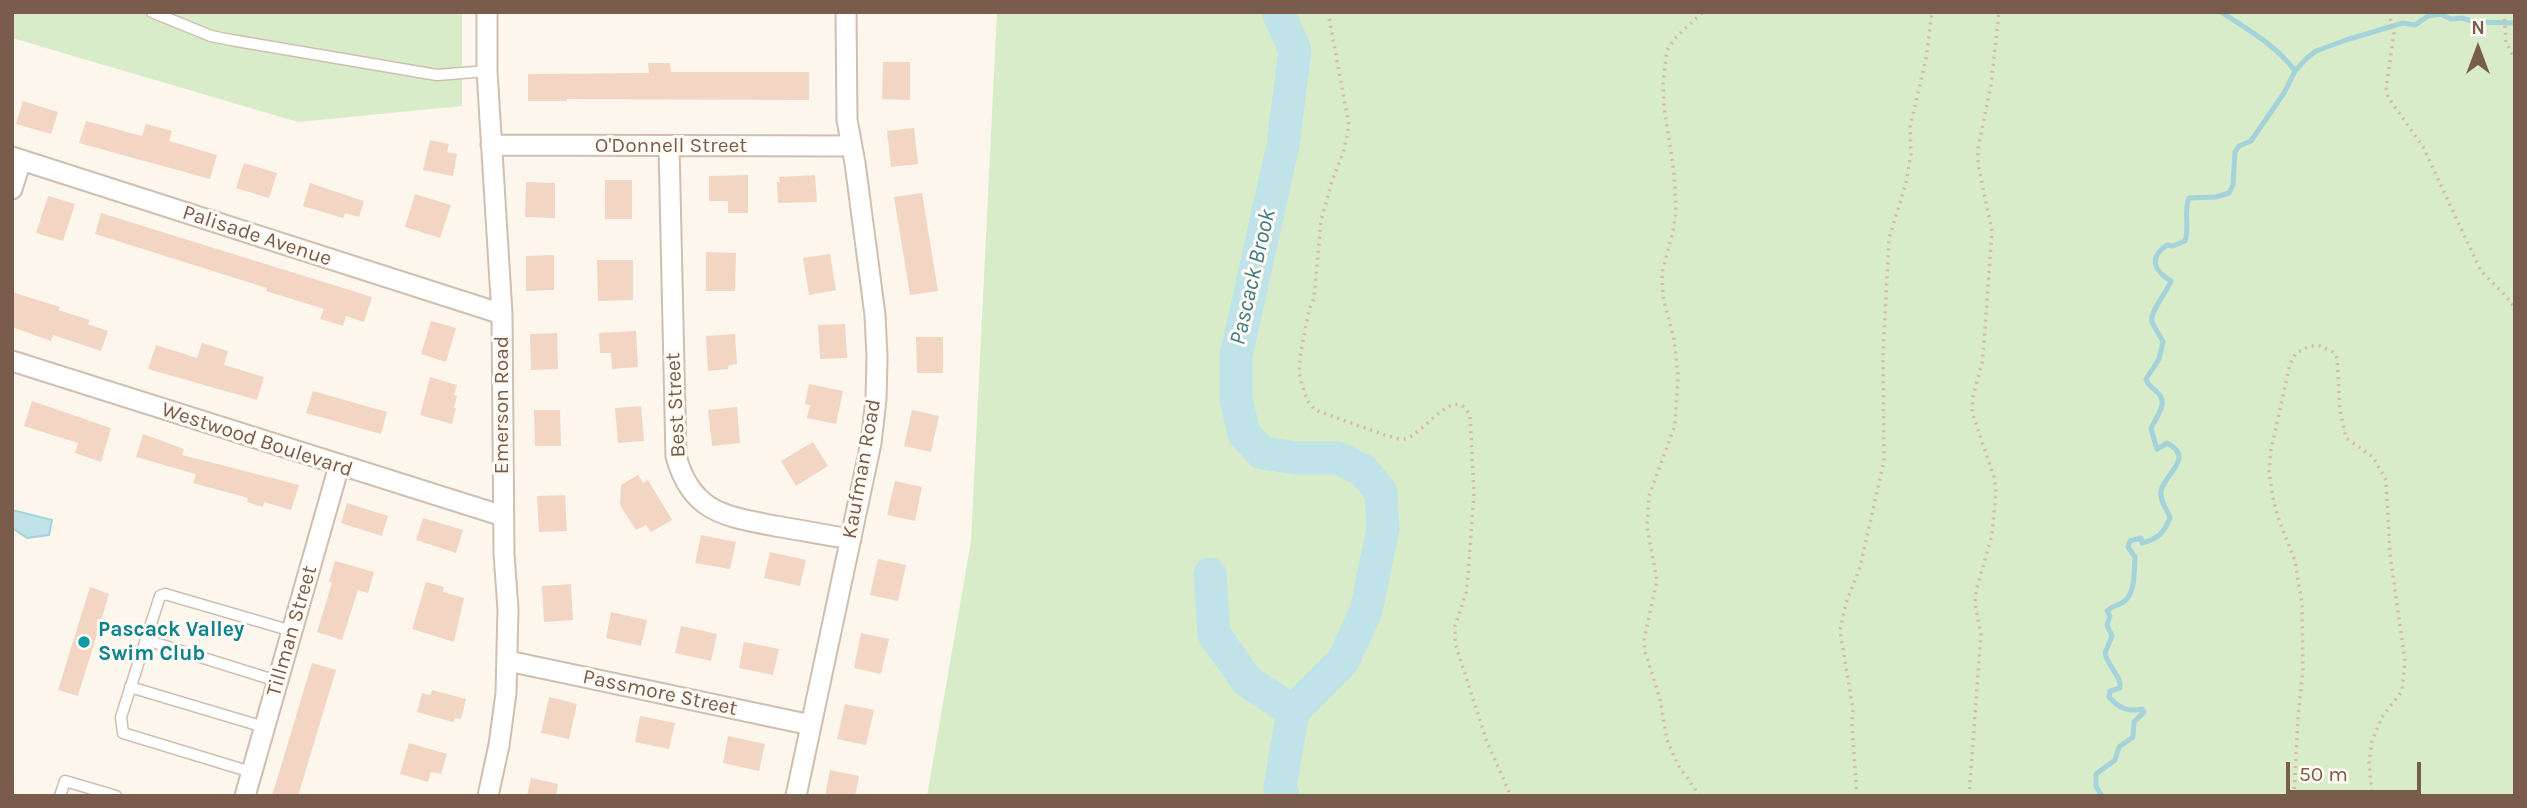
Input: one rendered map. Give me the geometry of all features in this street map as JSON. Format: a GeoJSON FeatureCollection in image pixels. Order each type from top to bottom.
{"type":"FeatureCollection","features":[{"type":"Feature","properties":{"kind":"street","name":"Emerson Road"},"geometry":{"type":"LineString","coordinates":[[487,12],[487,71],[502,314],[503,516],[508,608],[508,662],[499,745],[488,796]]}},
{"type":"Feature","properties":{"kind":"street","name":"Kaufman Road"},"geometry":{"type":"LineString","coordinates":[[796,796],[871,443],[876,399],[875,315],[847,120],[846,12]]}},
{"type":"Feature","properties":{"kind":"street","name":"O'Donnell Street"},"geometry":{"type":"LineString","coordinates":[[491,145],[851,146]]}},
{"type":"Feature","properties":{"kind":"street","name":"Best Street"},"geometry":{"type":"LineString","coordinates":[[669,146],[676,456],[681,474],[701,502],[730,517],[850,539]]}},
{"type":"Feature","properties":{"kind":"street","name":"Palisade Avenue"},"geometry":{"type":"LineString","coordinates":[[17,158],[502,314]]}},
{"type":"Feature","properties":{"kind":"street"},"geometry":{"type":"LineString","coordinates":[[12,189],[17,158]]}},
{"type":"Feature","properties":{"kind":"street","name":"Westwood Boulevard"},"geometry":{"type":"LineString","coordinates":[[12,361],[503,516]]}},
{"type":"Feature","properties":{"kind":"street","name":"Tillman Street"},"geometry":{"type":"LineString","coordinates":[[244,796],[339,466]]}},
{"type":"Feature","properties":{"kind":"street","name":"Passmore Street"},"geometry":{"type":"LineString","coordinates":[[508,662],[811,726]]}},
{"type":"Feature","properties":{"kind":"lane"},"geometry":{"type":"LineString","coordinates":[[152,12],[211,36],[245,43],[437,75],[487,71]]}},
{"type":"Feature","properties":{"kind":"lane"},"geometry":{"type":"LineString","coordinates":[[251,772],[123,733],[121,717],[160,596],[164,594],[292,631]]}},
{"type":"Feature","properties":{"kind":"lane"},"geometry":{"type":"LineString","coordinates":[[146,639],[277,681]]}},
{"type":"Feature","properties":{"kind":"lane"},"geometry":{"type":"LineString","coordinates":[[130,687],[264,727]]}},
{"type":"Feature","properties":{"kind":"lane"},"geometry":{"type":"LineString","coordinates":[[60,796],[65,781],[116,796]]}},
{"type":"Feature","properties":{"kind":"path"},"geometry":{"type":"LineString","coordinates":[[1328,12],[1349,125],[1344,150],[1321,221],[1316,286],[1300,356],[1299,373],[1307,400],[1315,410],[1399,439],[1409,437],[1445,407],[1454,404],[1467,409],[1470,415],[1474,492],[1466,593],[1455,626],[1455,643],[1487,742],[1511,796]]}},
{"type":"Feature","properties":{"kind":"path"},"geometry":{"type":"LineString","coordinates":[[1700,796],[1678,765],[1667,740],[1660,699],[1645,652],[1644,640],[1657,580],[1647,527],[1649,496],[1675,425],[1678,386],[1674,339],[1663,297],[1662,273],[1676,210],[1663,82],[1667,51],[1674,39],[1703,12]]}},
{"type":"Feature","properties":{"kind":"path"},"geometry":{"type":"LineString","coordinates":[[1857,796],[1853,709],[1840,631],[1841,620],[1860,567],[1884,461],[1882,355],[1889,239],[1906,183],[1911,154],[1910,127],[1926,59],[1932,12]]}},
{"type":"Feature","properties":{"kind":"path"},"geometry":{"type":"LineString","coordinates":[[1969,796],[1981,634],[1975,603],[1976,591],[1992,535],[1996,492],[1994,477],[1972,412],[1973,396],[1982,363],[1992,231],[1978,164],[1978,149],[1992,85],[1999,12]]}},
{"type":"Feature","properties":{"kind":"path"},"geometry":{"type":"LineString","coordinates":[[2389,12],[2394,33],[2386,88],[2388,97],[2423,147],[2480,270],[2492,285],[2511,300],[2515,309]]}},
{"type":"Feature","properties":{"kind":"path"},"geometry":{"type":"LineString","coordinates":[[2504,12],[2506,42],[2515,59]]}},
{"type":"Feature","properties":{"kind":"path"},"geometry":{"type":"LineString","coordinates":[[2294,796],[2303,669],[2302,604],[2295,561],[2278,520],[2269,472],[2275,422],[2290,364],[2296,353],[2310,346],[2327,349],[2337,358],[2340,410],[2346,438],[2373,457],[2386,480],[2390,554],[2405,661],[2402,691],[2382,717],[2372,741],[2369,763],[2372,796]]}},
{"type":"Feature","properties":{"kind":"green space"},"geometry":{"type":"Polygon","coordinates":[[[12,12],[462,12],[462,106],[298,122],[12,38],[12,12]]]}},
{"type":"Feature","properties":{"kind":"green space"},"geometry":{"type":"Polygon","coordinates":[[[997,12],[2515,12],[2515,796],[927,796],[971,541],[997,12]]]}},
{"type":"Feature","properties":{"kind":"water"},"geometry":{"type":"Polygon","coordinates":[[[12,510],[52,520],[49,535],[27,538],[12,528],[12,510]]]}},
{"type":"Feature","properties":{"kind":"building"},"geometry":{"type":"Polygon","coordinates":[[[883,62],[910,62],[910,100],[882,99],[883,62]]]}},
{"type":"Feature","properties":{"kind":"building"},"geometry":{"type":"Polygon","coordinates":[[[648,63],[670,63],[671,72],[809,72],[809,100],[528,101],[528,74],[649,73],[648,63]]]}},
{"type":"Feature","properties":{"kind":"building"},"geometry":{"type":"Polygon","coordinates":[[[23,101],[58,112],[51,134],[16,124],[23,101]]]}},
{"type":"Feature","properties":{"kind":"building"},"geometry":{"type":"Polygon","coordinates":[[[86,121],[142,136],[146,124],[172,131],[169,141],[217,155],[210,179],[79,143],[86,121]]]}},
{"type":"Feature","properties":{"kind":"building"},"geometry":{"type":"Polygon","coordinates":[[[914,128],[918,164],[891,167],[887,131],[914,128]]]}},
{"type":"Feature","properties":{"kind":"building"},"geometry":{"type":"Polygon","coordinates":[[[430,140],[449,144],[447,152],[457,154],[453,176],[423,170],[430,140]]]}},
{"type":"Feature","properties":{"kind":"building"},"geometry":{"type":"Polygon","coordinates":[[[244,163],[277,173],[269,198],[236,188],[244,163]]]}},
{"type":"Feature","properties":{"kind":"building"},"geometry":{"type":"Polygon","coordinates":[[[748,175],[748,213],[728,213],[728,201],[709,201],[709,176],[748,175]]]}},
{"type":"Feature","properties":{"kind":"building"},"geometry":{"type":"Polygon","coordinates":[[[815,175],[817,202],[778,203],[779,177],[815,175]]]}},
{"type":"Feature","properties":{"kind":"building"},"geometry":{"type":"Polygon","coordinates":[[[605,180],[632,180],[632,219],[605,219],[605,180]]]}},
{"type":"Feature","properties":{"kind":"building"},"geometry":{"type":"Polygon","coordinates":[[[526,182],[555,183],[555,218],[525,217],[526,182]]]}},
{"type":"Feature","properties":{"kind":"building"},"geometry":{"type":"Polygon","coordinates":[[[310,183],[364,201],[359,217],[345,213],[343,218],[303,206],[310,183]]]}},
{"type":"Feature","properties":{"kind":"building"},"geometry":{"type":"Polygon","coordinates":[[[922,193],[938,291],[910,295],[894,197],[922,193]]]}},
{"type":"Feature","properties":{"kind":"building"},"geometry":{"type":"Polygon","coordinates":[[[415,194],[451,205],[440,238],[405,227],[415,194]]]}},
{"type":"Feature","properties":{"kind":"building"},"geometry":{"type":"Polygon","coordinates":[[[48,196],[75,204],[63,241],[36,233],[48,196]]]}},
{"type":"Feature","properties":{"kind":"building"},"geometry":{"type":"Polygon","coordinates":[[[101,213],[372,297],[364,322],[346,316],[343,326],[320,319],[324,309],[266,291],[267,288],[95,234],[101,213]]]}},
{"type":"Feature","properties":{"kind":"building"},"geometry":{"type":"Polygon","coordinates":[[[706,252],[736,253],[735,291],[706,291],[706,252]]]}},
{"type":"Feature","properties":{"kind":"building"},"geometry":{"type":"Polygon","coordinates":[[[830,254],[836,290],[809,295],[803,258],[830,254]]]}},
{"type":"Feature","properties":{"kind":"building"},"geometry":{"type":"Polygon","coordinates":[[[554,255],[554,290],[526,291],[526,256],[554,255]]]}},
{"type":"Feature","properties":{"kind":"building"},"geometry":{"type":"Polygon","coordinates":[[[597,260],[633,260],[633,300],[598,301],[597,260]]]}},
{"type":"Feature","properties":{"kind":"building"},"geometry":{"type":"Polygon","coordinates":[[[12,292],[60,307],[58,310],[90,320],[88,324],[108,331],[101,351],[53,335],[51,341],[12,327],[12,292]]]}},
{"type":"Feature","properties":{"kind":"building"},"geometry":{"type":"Polygon","coordinates":[[[431,321],[456,328],[446,362],[421,354],[431,321]]]}},
{"type":"Feature","properties":{"kind":"building"},"geometry":{"type":"Polygon","coordinates":[[[845,324],[847,358],[820,359],[818,325],[845,324]]]}},
{"type":"Feature","properties":{"kind":"building"},"geometry":{"type":"Polygon","coordinates":[[[636,331],[638,367],[612,369],[611,353],[600,353],[599,333],[636,331]]]}},
{"type":"Feature","properties":{"kind":"building"},"geometry":{"type":"Polygon","coordinates":[[[557,333],[558,369],[531,370],[530,334],[557,333]]]}},
{"type":"Feature","properties":{"kind":"building"},"geometry":{"type":"Polygon","coordinates":[[[735,334],[737,364],[729,365],[728,369],[708,371],[706,336],[735,334]]]}},
{"type":"Feature","properties":{"kind":"building"},"geometry":{"type":"Polygon","coordinates":[[[916,337],[943,337],[943,373],[917,373],[916,337]]]}},
{"type":"Feature","properties":{"kind":"building"},"geometry":{"type":"Polygon","coordinates":[[[202,343],[228,351],[224,365],[264,377],[257,400],[148,369],[156,345],[197,358],[202,343]]]}},
{"type":"Feature","properties":{"kind":"building"},"geometry":{"type":"Polygon","coordinates":[[[430,377],[457,385],[452,424],[420,415],[430,377]]]}},
{"type":"Feature","properties":{"kind":"building"},"geometry":{"type":"Polygon","coordinates":[[[809,384],[843,391],[836,424],[807,418],[810,405],[805,404],[809,384]]]}},
{"type":"Feature","properties":{"kind":"building"},"geometry":{"type":"Polygon","coordinates":[[[313,391],[387,412],[381,434],[306,413],[313,391]]]}},
{"type":"Feature","properties":{"kind":"building"},"geometry":{"type":"Polygon","coordinates":[[[32,401],[111,428],[101,462],[75,453],[78,443],[24,426],[32,401]]]}},
{"type":"Feature","properties":{"kind":"building"},"geometry":{"type":"Polygon","coordinates":[[[641,406],[644,441],[618,443],[615,408],[641,406]]]}},
{"type":"Feature","properties":{"kind":"building"},"geometry":{"type":"Polygon","coordinates":[[[737,407],[740,443],[712,446],[708,410],[737,407]]]}},
{"type":"Feature","properties":{"kind":"building"},"geometry":{"type":"Polygon","coordinates":[[[534,410],[560,410],[561,446],[535,446],[534,410]]]}},
{"type":"Feature","properties":{"kind":"building"},"geometry":{"type":"Polygon","coordinates":[[[912,410],[939,416],[931,452],[904,446],[912,410]]]}},
{"type":"Feature","properties":{"kind":"building"},"geometry":{"type":"Polygon","coordinates":[[[143,434],[184,449],[182,455],[299,485],[291,510],[264,502],[263,507],[247,502],[248,498],[193,483],[196,474],[136,457],[143,434]]]}},
{"type":"Feature","properties":{"kind":"building"},"geometry":{"type":"Polygon","coordinates":[[[813,442],[828,466],[796,486],[781,461],[813,442]]]}},
{"type":"Feature","properties":{"kind":"building"},"geometry":{"type":"Polygon","coordinates":[[[638,475],[643,483],[648,480],[672,520],[651,532],[646,525],[636,530],[620,505],[621,485],[638,475]]]}},
{"type":"Feature","properties":{"kind":"building"},"geometry":{"type":"Polygon","coordinates":[[[895,481],[922,487],[915,521],[887,515],[895,481]]]}},
{"type":"Feature","properties":{"kind":"building"},"geometry":{"type":"Polygon","coordinates":[[[565,495],[567,531],[539,532],[537,496],[565,495]]]}},
{"type":"Feature","properties":{"kind":"building"},"geometry":{"type":"Polygon","coordinates":[[[347,503],[388,516],[382,536],[341,523],[347,503]]]}},
{"type":"Feature","properties":{"kind":"building"},"geometry":{"type":"Polygon","coordinates":[[[423,518],[463,530],[456,553],[416,540],[423,518]]]}},
{"type":"Feature","properties":{"kind":"building"},"geometry":{"type":"Polygon","coordinates":[[[701,535],[736,542],[730,569],[695,563],[701,535]]]}},
{"type":"Feature","properties":{"kind":"building"},"geometry":{"type":"Polygon","coordinates":[[[770,552],[806,560],[800,586],[764,578],[770,552]]]}},
{"type":"Feature","properties":{"kind":"building"},"geometry":{"type":"Polygon","coordinates":[[[878,559],[906,565],[898,601],[870,595],[878,559]]]}},
{"type":"Feature","properties":{"kind":"building"},"geometry":{"type":"Polygon","coordinates":[[[335,561],[374,572],[368,593],[358,590],[342,640],[317,632],[332,583],[329,581],[335,561]]]}},
{"type":"Feature","properties":{"kind":"building"},"geometry":{"type":"Polygon","coordinates":[[[426,582],[444,587],[443,592],[464,598],[454,642],[412,629],[426,582]]]}},
{"type":"Feature","properties":{"kind":"building"},"geometry":{"type":"Polygon","coordinates":[[[571,584],[573,620],[544,622],[542,586],[571,584]]]}},
{"type":"Feature","properties":{"kind":"building","name":"Pascack Valley Swim Club"},"geometry":{"type":"Polygon","coordinates":[[[90,587],[109,594],[78,696],[58,690],[90,587]]]}},
{"type":"Feature","properties":{"kind":"building"},"geometry":{"type":"Polygon","coordinates":[[[611,612],[647,620],[641,646],[606,638],[611,612]]]}},
{"type":"Feature","properties":{"kind":"building"},"geometry":{"type":"Polygon","coordinates":[[[681,626],[717,634],[711,661],[675,653],[681,626]]]}},
{"type":"Feature","properties":{"kind":"building"},"geometry":{"type":"Polygon","coordinates":[[[861,633],[889,639],[881,674],[854,668],[861,633]]]}},
{"type":"Feature","properties":{"kind":"building"},"geometry":{"type":"Polygon","coordinates":[[[744,642],[779,649],[773,675],[739,668],[744,642]]]}},
{"type":"Feature","properties":{"kind":"building"},"geometry":{"type":"Polygon","coordinates":[[[312,663],[336,670],[298,796],[272,796],[312,663]]]}},
{"type":"Feature","properties":{"kind":"building"},"geometry":{"type":"Polygon","coordinates":[[[432,690],[466,699],[461,719],[455,718],[453,722],[417,712],[422,693],[430,695],[432,690]]]}},
{"type":"Feature","properties":{"kind":"building"},"geometry":{"type":"Polygon","coordinates":[[[549,697],[577,704],[569,739],[541,733],[549,697]]]}},
{"type":"Feature","properties":{"kind":"building"},"geometry":{"type":"Polygon","coordinates":[[[845,704],[874,710],[866,745],[837,739],[845,704]]]}},
{"type":"Feature","properties":{"kind":"building"},"geometry":{"type":"Polygon","coordinates":[[[640,716],[675,723],[669,749],[635,742],[640,716]]]}},
{"type":"Feature","properties":{"kind":"building"},"geometry":{"type":"Polygon","coordinates":[[[728,736],[765,744],[759,771],[723,763],[728,736]]]}},
{"type":"Feature","properties":{"kind":"building"},"geometry":{"type":"Polygon","coordinates":[[[409,743],[447,754],[441,774],[431,772],[428,782],[400,774],[409,743]]]}},
{"type":"Feature","properties":{"kind":"building"},"geometry":{"type":"Polygon","coordinates":[[[830,770],[859,776],[855,796],[825,796],[830,770]]]}},
{"type":"Feature","properties":{"kind":"building"},"geometry":{"type":"Polygon","coordinates":[[[531,778],[558,784],[556,796],[527,796],[531,778]]]}},
{"type":"Feature","properties":{"kind":"waterway","name":"Pascack Brook"},"geometry":{"type":"LineString","coordinates":[[1278,12],[1295,50],[1283,145],[1236,356],[1236,399],[1244,434],[1262,453],[1297,458],[1338,458],[1364,471],[1381,492],[1383,529],[1366,611],[1343,661],[1293,711],[1280,787],[1283,796]]}},
{"type":"Feature","properties":{"kind":"waterway"},"geometry":{"type":"LineString","coordinates":[[2221,12],[2271,46],[2295,71]]}},
{"type":"Feature","properties":{"kind":"waterway"},"geometry":{"type":"LineString","coordinates":[[2102,796],[2096,786],[2096,774],[2115,760],[2119,747],[2133,737],[2134,722],[2144,712],[2142,709],[2124,708],[2109,697],[2110,691],[2120,688],[2120,684],[2105,653],[2112,636],[2107,625],[2110,616],[2107,611],[2127,599],[2132,589],[2135,557],[2128,547],[2130,541],[2141,538],[2142,543],[2152,540],[2160,535],[2168,523],[2170,518],[2162,501],[2161,491],[2179,460],[2179,454],[2167,443],[2157,449],[2151,429],[2162,401],[2146,379],[2159,359],[2163,342],[2152,318],[2171,281],[2157,269],[2157,255],[2167,245],[2173,246],[2185,241],[2189,198],[2216,197],[2229,193],[2233,185],[2235,152],[2239,146],[2251,141],[2284,93],[2295,71],[2316,51],[2403,23],[2415,25],[2428,16],[2440,14],[2451,19],[2462,18],[2475,22],[2515,23]]}},
{"type":"Feature","properties":{"kind":"waterway"},"geometry":{"type":"LineString","coordinates":[[1210,574],[1214,634],[1247,681],[1293,711]]}},
{"type":"Feature","properties":{"kind":"place","name":"Pascack Valley Swim Club"},"geometry":{"type":"Point","coordinates":[84,642]}}]}
